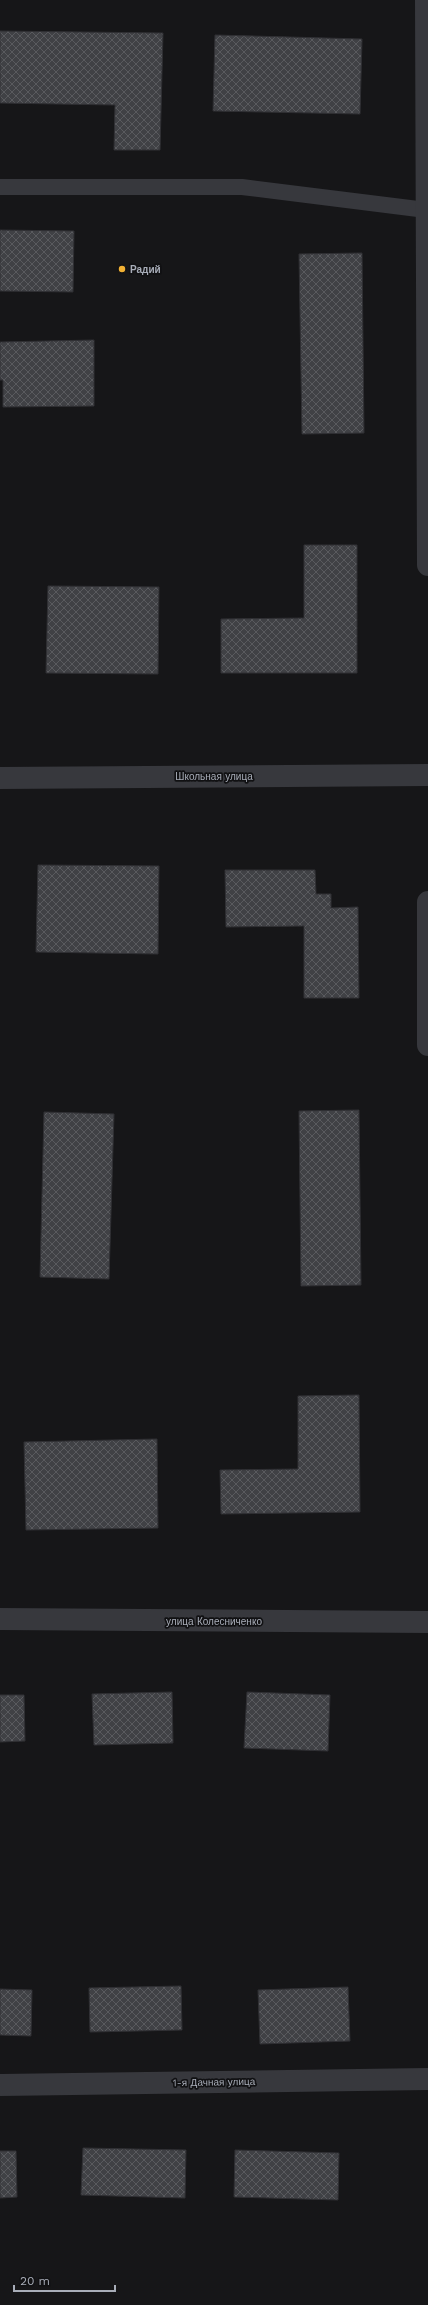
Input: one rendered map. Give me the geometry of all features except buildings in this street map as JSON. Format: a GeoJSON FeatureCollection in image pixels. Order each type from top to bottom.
{"type":"FeatureCollection","features":[{"type":"Feature","properties":{"kind":"street"},"geometry":{"type":"LineString","coordinates":[[426,0],[428,565]]}},
{"type":"Feature","properties":{"kind":"street","name":"Школьная улица"},"geometry":{"type":"LineString","coordinates":[[0,778],[428,775]]}},
{"type":"Feature","properties":{"kind":"street"},"geometry":{"type":"LineString","coordinates":[[428,902],[428,1046]]}},
{"type":"Feature","properties":{"kind":"street","name":"улица Колесниченко"},"geometry":{"type":"LineString","coordinates":[[0,1619],[428,1622]]}},
{"type":"Feature","properties":{"kind":"street","name":"1-я Дачная улица"},"geometry":{"type":"LineString","coordinates":[[0,2085],[428,2079]]}},
{"type":"Feature","properties":{"kind":"lane"},"geometry":{"type":"LineString","coordinates":[[0,187],[242,187],[426,210]]}},
{"type":"Feature","properties":{"kind":"place","name":"Радий"},"geometry":{"type":"Point","coordinates":[122,269]}}]}
